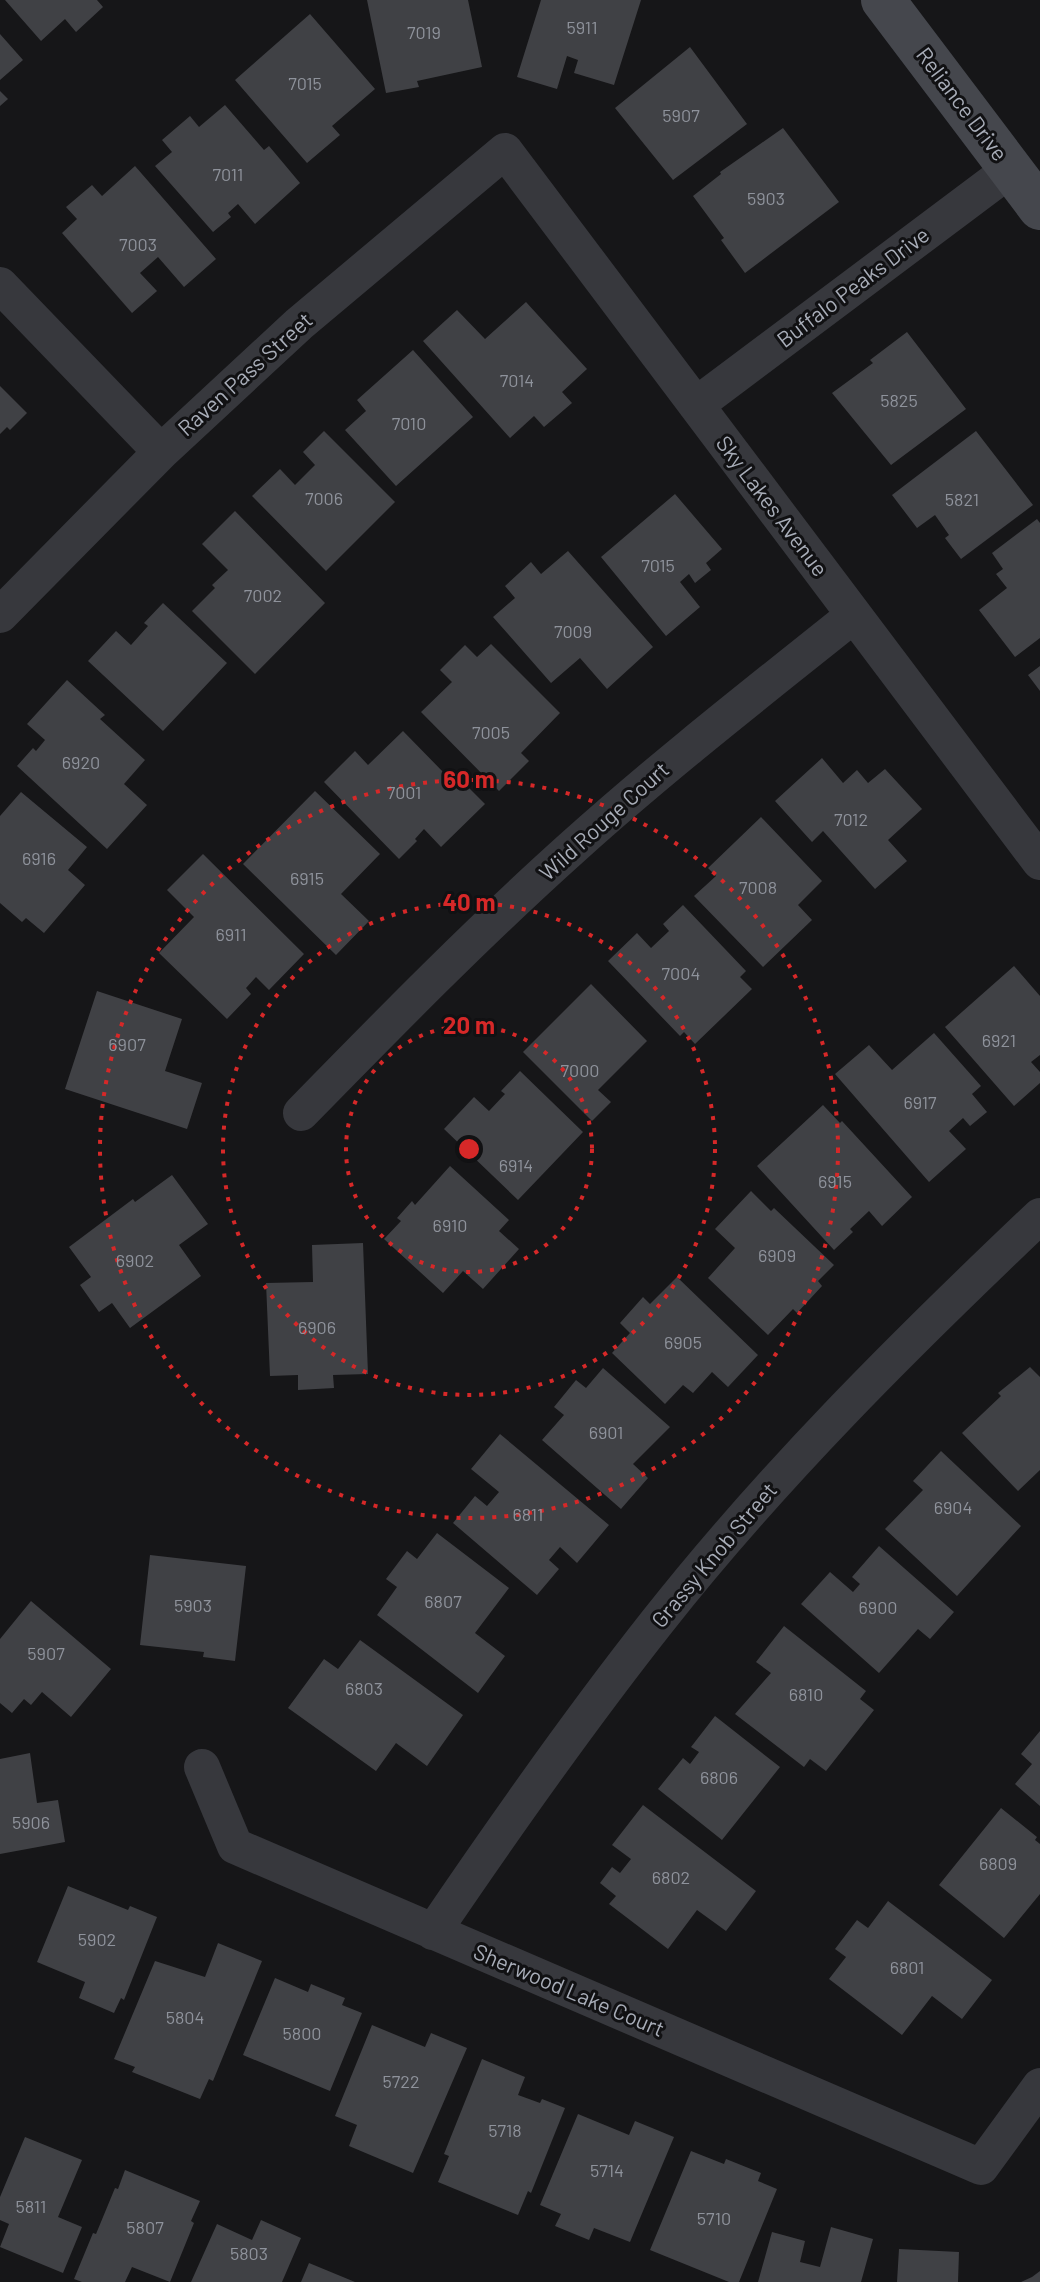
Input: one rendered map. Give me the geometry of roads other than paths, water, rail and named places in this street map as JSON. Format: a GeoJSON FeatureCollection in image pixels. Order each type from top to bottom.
{"type":"FeatureCollection","features":[{"type":"Feature","properties":{"kind":"street","name":"Reliance Drive"},"geometry":{"type":"LineString","coordinates":[[883,0],[1040,208]]}},
{"type":"Feature","properties":{"kind":"street","name":"Sky Lakes Avenue"},"geometry":{"type":"LineString","coordinates":[[505,151],[1040,862]]}},
{"type":"Feature","properties":{"kind":"street","name":"Raven Pass Street"},"geometry":{"type":"LineString","coordinates":[[0,615],[161,452],[299,324],[505,151]]}},
{"type":"Feature","properties":{"kind":"street","name":"Buffalo Peaks Drive"},"geometry":{"type":"LineString","coordinates":[[696,405],[1011,169]]}},
{"type":"Feature","properties":{"kind":"street"},"geometry":{"type":"LineString","coordinates":[[0,285],[161,452]]}},
{"type":"Feature","properties":{"kind":"street","name":"Wild Rouge Court"},"geometry":{"type":"LineString","coordinates":[[301,1113],[412,998],[572,847],[683,751],[854,615]]}},
{"type":"Feature","properties":{"kind":"street","name":"Grassy Knob Street"},"geometry":{"type":"LineString","coordinates":[[433,1932],[542,1773],[668,1608],[784,1474],[915,1334],[1040,1216]]}},
{"type":"Feature","properties":{"kind":"street","name":"Sherwood Lake Court"},"geometry":{"type":"LineString","coordinates":[[202,1767],[235,1846],[981,2167],[1040,2086]]}}]}
